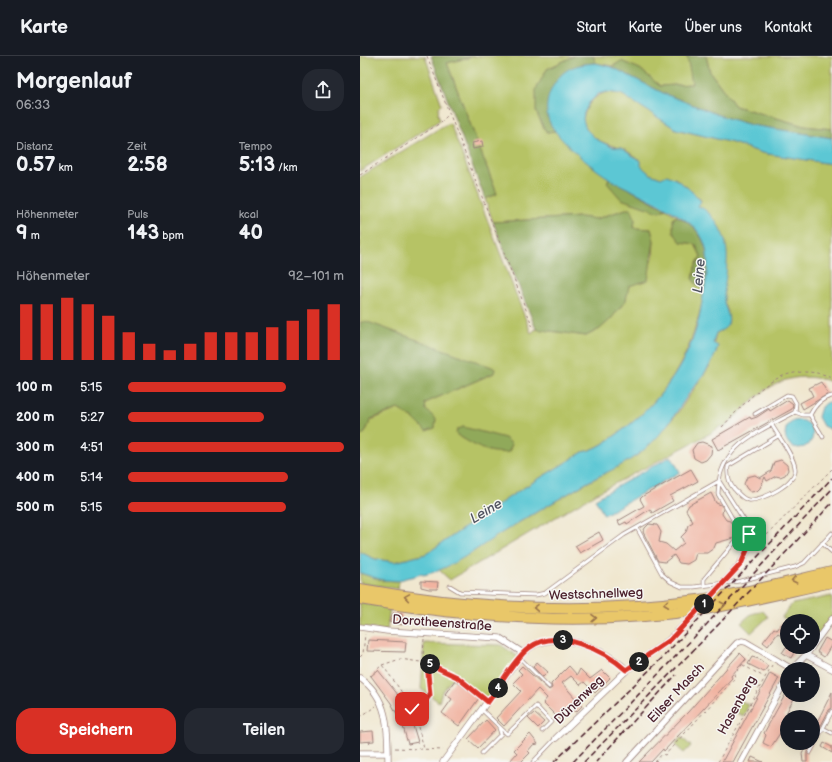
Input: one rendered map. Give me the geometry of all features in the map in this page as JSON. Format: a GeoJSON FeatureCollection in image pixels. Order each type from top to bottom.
{"type":"FeatureCollection","features":[{"type":"Feature","properties":{"kind":"highway","name":"Westschnellweg"},"geometry":{"type":"LineString","coordinates":[[360,589],[410,598],[481,606],[547,609],[614,608],[700,599],[832,572]]}},
{"type":"Feature","properties":{"kind":"highway","name":"Westschnellweg"},"geometry":{"type":"LineString","coordinates":[[360,599],[408,607],[480,615],[554,618],[615,617],[704,609],[832,582]]}},
{"type":"Feature","properties":{"kind":"street","name":"Dünenweg"},"geometry":{"type":"LineString","coordinates":[[556,738],[626,670],[670,640],[689,620],[729,577],[745,557],[748,548],[749,534]]}},
{"type":"Feature","properties":{"kind":"street"},"geometry":{"type":"LineString","coordinates":[[820,635],[832,619]]}},
{"type":"Feature","properties":{"kind":"street","name":"Dorotheenstraße"},"geometry":{"type":"LineString","coordinates":[[363,627],[424,634],[500,638],[523,653]]}},
{"type":"Feature","properties":{"kind":"street"},"geometry":{"type":"LineString","coordinates":[[443,762],[448,752],[482,710],[523,653],[535,643],[546,640],[572,641],[592,649],[626,670]]}},
{"type":"Feature","properties":{"kind":"street","name":"Eilser Masch"},"geometry":{"type":"LineString","coordinates":[[627,762],[737,643],[742,641],[755,647]]}},
{"type":"Feature","properties":{"kind":"street"},"geometry":{"type":"LineString","coordinates":[[755,647],[780,662]]}},
{"type":"Feature","properties":{"kind":"street"},"geometry":{"type":"LineString","coordinates":[[799,662],[806,655],[832,669]]}},
{"type":"Feature","properties":{"kind":"street"},"geometry":{"type":"LineString","coordinates":[[360,678],[375,692],[381,702],[387,721],[388,762]]}},
{"type":"Feature","properties":{"kind":"street"},"geometry":{"type":"LineString","coordinates":[[741,762],[780,691]]}},
{"type":"Feature","properties":{"kind":"street"},"geometry":{"type":"LineString","coordinates":[[360,753],[388,750]]}},
{"type":"Feature","properties":{"kind":"lane"},"geometry":{"type":"LineString","coordinates":[[755,414],[787,395],[792,396],[796,403],[795,412]]}},
{"type":"Feature","properties":{"kind":"lane"},"geometry":{"type":"LineString","coordinates":[[795,412],[803,415],[810,414],[822,399],[832,396]]}},
{"type":"Feature","properties":{"kind":"lane"},"geometry":{"type":"LineString","coordinates":[[704,586],[704,579],[739,537],[739,530],[718,494],[719,480],[730,452],[738,445],[795,412]]}},
{"type":"Feature","properties":{"kind":"lane"},"geometry":{"type":"LineString","coordinates":[[810,414],[822,437]]}},
{"type":"Feature","properties":{"kind":"lane"},"geometry":{"type":"LineString","coordinates":[[772,425],[778,436],[796,469],[794,476],[790,482],[759,499],[753,500],[743,498],[731,486],[728,480],[727,472],[729,464],[778,436]]}},
{"type":"Feature","properties":{"kind":"lane"},"geometry":{"type":"LineString","coordinates":[[726,461],[729,464]]}},
{"type":"Feature","properties":{"kind":"lane"},"geometry":{"type":"LineString","coordinates":[[450,586],[460,592],[536,595],[545,593],[624,535],[719,480]]}},
{"type":"Feature","properties":{"kind":"lane"},"geometry":{"type":"LineString","coordinates":[[719,480],[744,520],[749,534]]}},
{"type":"Feature","properties":{"kind":"lane"},"geometry":{"type":"LineString","coordinates":[[637,528],[662,574],[671,582],[682,587],[704,586],[740,580],[795,567],[804,563],[832,533]]}},
{"type":"Feature","properties":{"kind":"lane"},"geometry":{"type":"LineString","coordinates":[[822,543],[832,552]]}},
{"type":"Feature","properties":{"kind":"lane"},"geometry":{"type":"LineString","coordinates":[[520,658],[549,687]]}},
{"type":"Feature","properties":{"kind":"lane"},"geometry":{"type":"LineString","coordinates":[[482,710],[507,734],[536,706],[551,722],[542,731]]}},
{"type":"Feature","properties":{"kind":"lane"},"geometry":{"type":"LineString","coordinates":[[810,753],[832,711]]}},
{"type":"Feature","properties":{"kind":"lane"},"geometry":{"type":"LineString","coordinates":[[482,754],[501,734],[498,726]]}},
{"type":"Feature","properties":{"kind":"lane"},"geometry":{"type":"LineString","coordinates":[[823,728],[832,733]]}},
{"type":"Feature","properties":{"kind":"lane","name":"Dünenweg"},"geometry":{"type":"LineString","coordinates":[[533,762],[556,738]]}},
{"type":"Feature","properties":{"kind":"path"},"geometry":{"type":"LineString","coordinates":[[427,56],[534,330]]}},
{"type":"Feature","properties":{"kind":"path"},"geometry":{"type":"LineString","coordinates":[[360,175],[440,123],[449,114]]}},
{"type":"Feature","properties":{"kind":"path"},"geometry":{"type":"LineString","coordinates":[[722,427],[756,392],[770,382],[788,374],[816,371],[832,377]]}},
{"type":"Feature","properties":{"kind":"path"},"geometry":{"type":"LineString","coordinates":[[745,557],[832,469]]}},
{"type":"Feature","properties":{"kind":"path"},"geometry":{"type":"LineString","coordinates":[[360,657],[362,654],[363,627]]}},
{"type":"Feature","properties":{"kind":"path"},"geometry":{"type":"LineString","coordinates":[[412,709],[426,700],[430,695],[427,663],[423,656],[424,634]]}},
{"type":"Feature","properties":{"kind":"path"},"geometry":{"type":"LineString","coordinates":[[655,762],[662,754],[664,755],[670,750],[736,677],[735,674],[755,647]]}},
{"type":"Feature","properties":{"kind":"path"},"geometry":{"type":"LineString","coordinates":[[365,682],[382,665],[400,659],[427,663],[457,677],[488,702]]}},
{"type":"Feature","properties":{"kind":"path","name":"Hasenberg"},"geometry":{"type":"LineString","coordinates":[[718,762],[775,659]]}},
{"type":"Feature","properties":{"kind":"path"},"geometry":{"type":"LineString","coordinates":[[382,665],[406,697],[418,722],[424,749]]}},
{"type":"Feature","properties":{"kind":"path"},"geometry":{"type":"LineString","coordinates":[[743,665],[765,677]]}},
{"type":"Feature","properties":{"kind":"path"},"geometry":{"type":"LineString","coordinates":[[360,717],[381,702]]}},
{"type":"Feature","properties":{"kind":"path"},"geometry":{"type":"LineString","coordinates":[[388,750],[424,749],[442,750],[448,752]]}},
{"type":"Feature","properties":{"kind":"green space"},"geometry":{"type":"Polygon","coordinates":[[[360,56],[425,56],[442,105],[439,107],[438,114],[440,120],[360,171],[360,56]]]}},
{"type":"Feature","properties":{"kind":"green space"},"geometry":{"type":"Polygon","coordinates":[[[431,56],[475,56],[447,63],[497,194],[485,199],[431,56]]]}},
{"type":"Feature","properties":{"kind":"green space"},"geometry":{"type":"Polygon","coordinates":[[[475,56],[574,56],[547,69],[546,132],[556,131],[575,152],[609,178],[607,183],[659,212],[666,209],[677,216],[673,219],[681,242],[695,244],[701,256],[695,267],[693,280],[704,292],[694,333],[677,371],[652,404],[637,418],[603,444],[583,452],[517,492],[426,554],[395,562],[375,559],[360,552],[360,436],[365,433],[371,420],[398,409],[414,419],[426,431],[425,403],[494,373],[360,323],[360,177],[450,123],[531,333],[536,329],[586,336],[600,329],[626,300],[628,286],[653,258],[654,241],[651,229],[634,228],[635,218],[626,209],[596,219],[580,217],[493,222],[485,199],[497,194],[447,63],[475,56]],[[463,427],[456,434],[464,439],[470,430],[463,427]]]}},
{"type":"Feature","properties":{"kind":"green space"},"geometry":{"type":"Polygon","coordinates":[[[574,56],[593,56],[596,63],[581,64],[550,123],[556,131],[546,132],[536,112],[536,89],[547,69],[574,56]]]}},
{"type":"Feature","properties":{"kind":"green space"},"geometry":{"type":"Polygon","coordinates":[[[593,56],[687,56],[693,84],[660,86],[640,69],[621,62],[612,66],[596,63],[593,56]]]}},
{"type":"Feature","properties":{"kind":"green space"},"geometry":{"type":"Polygon","coordinates":[[[687,56],[706,56],[710,72],[735,106],[804,126],[832,129],[832,138],[751,125],[724,117],[665,94],[612,67],[621,61],[640,69],[660,86],[692,84],[687,56]]]}},
{"type":"Feature","properties":{"kind":"green space"},"geometry":{"type":"Polygon","coordinates":[[[706,56],[832,56],[832,129],[804,126],[735,106],[710,72],[706,56]]]}},
{"type":"Feature","properties":{"kind":"green space"},"geometry":{"type":"Polygon","coordinates":[[[607,92],[621,94],[676,129],[733,143],[762,153],[832,164],[832,382],[814,378],[798,378],[784,381],[771,387],[759,395],[724,428],[721,426],[711,433],[595,494],[450,580],[438,569],[470,554],[494,537],[638,455],[679,411],[709,367],[716,333],[722,330],[728,312],[724,302],[721,230],[709,213],[698,206],[701,200],[675,178],[661,178],[650,174],[640,166],[641,161],[623,149],[602,142],[592,136],[585,126],[583,119],[588,105],[598,96],[607,92]]]}},
{"type":"Feature","properties":{"kind":"green space"},"geometry":{"type":"Polygon","coordinates":[[[609,178],[666,209],[659,212],[621,199],[607,183],[609,178]]]}},
{"type":"Feature","properties":{"kind":"green space"},"geometry":{"type":"Polygon","coordinates":[[[626,209],[631,209],[635,218],[634,228],[651,229],[654,241],[648,280],[629,286],[626,300],[611,319],[600,329],[586,336],[536,329],[493,222],[580,217],[596,219],[626,209]]]}},
{"type":"Feature","properties":{"kind":"green space"},"geometry":{"type":"Polygon","coordinates":[[[677,216],[696,230],[702,238],[706,248],[708,268],[704,292],[693,280],[695,267],[701,256],[695,244],[681,242],[673,232],[673,219],[677,216]]]}},
{"type":"Feature","properties":{"kind":"green space"},"geometry":{"type":"Polygon","coordinates":[[[365,321],[492,367],[495,369],[494,373],[425,403],[426,410],[436,419],[435,428],[426,431],[414,419],[398,409],[371,419],[365,433],[360,436],[360,323],[365,321]]]}},
{"type":"Feature","properties":{"kind":"green space"},"geometry":{"type":"Polygon","coordinates":[[[463,427],[505,438],[512,444],[509,452],[501,453],[487,451],[475,445],[456,434],[457,429],[463,427]]]}},
{"type":"Feature","properties":{"kind":"green space"},"geometry":{"type":"Polygon","coordinates":[[[360,573],[382,580],[399,581],[398,589],[360,583],[360,573]]]}},
{"type":"Feature","properties":{"kind":"green space"},"geometry":{"type":"Polygon","coordinates":[[[832,596],[832,619],[820,635],[820,614],[784,614],[792,604],[832,596]]]}},
{"type":"Feature","properties":{"kind":"green space"},"geometry":{"type":"Polygon","coordinates":[[[360,602],[390,608],[387,631],[360,627],[360,602]]]}},
{"type":"Feature","properties":{"kind":"green space"},"geometry":{"type":"Polygon","coordinates":[[[763,611],[768,617],[751,633],[741,623],[751,614],[763,611]]]}},
{"type":"Feature","properties":{"kind":"green space"},"geometry":{"type":"Polygon","coordinates":[[[424,643],[501,645],[520,658],[488,702],[482,697],[480,699],[453,678],[442,692],[439,702],[421,689],[424,643]]]}},
{"type":"Feature","properties":{"kind":"green space"},"geometry":{"type":"Polygon","coordinates":[[[738,699],[749,705],[743,716],[732,710],[738,699]]]}},
{"type":"Feature","properties":{"kind":"green space"},"geometry":{"type":"Polygon","coordinates":[[[681,737],[691,746],[684,753],[675,745],[681,737]]]}},
{"type":"Feature","properties":{"kind":"water"},"geometry":{"type":"Polygon","coordinates":[[[596,63],[612,67],[665,94],[724,117],[751,125],[832,138],[832,164],[762,153],[733,143],[676,129],[621,94],[607,92],[598,94],[589,103],[584,113],[583,119],[586,129],[596,139],[612,147],[621,148],[641,161],[641,166],[650,174],[661,178],[667,175],[685,186],[701,201],[698,206],[710,215],[722,232],[727,251],[724,300],[729,321],[723,330],[716,333],[713,343],[718,346],[713,360],[672,419],[659,435],[645,449],[624,464],[581,486],[506,530],[451,565],[432,573],[423,575],[422,573],[399,581],[382,580],[360,573],[360,552],[375,559],[395,562],[426,554],[517,492],[583,452],[598,447],[607,441],[634,421],[659,396],[670,382],[687,351],[699,318],[708,261],[703,240],[699,233],[693,226],[673,212],[617,183],[600,172],[570,148],[555,131],[548,118],[547,106],[549,95],[561,75],[574,67],[596,63]]]}},
{"type":"Feature","properties":{"kind":"water"},"geometry":{"type":"Polygon","coordinates":[[[828,402],[832,402],[832,430],[823,426],[818,417],[821,407],[828,402]]]}},
{"type":"Feature","properties":{"kind":"water"},"geometry":{"type":"Polygon","coordinates":[[[799,420],[809,424],[813,434],[809,444],[799,448],[789,444],[785,434],[789,424],[799,420]]]}},
{"type":"Feature","properties":{"kind":"water"},"geometry":{"type":"Polygon","coordinates":[[[671,456],[680,472],[604,515],[595,499],[671,456]]]}},
{"type":"Feature","properties":{"kind":"building"},"geometry":{"type":"Polygon","coordinates":[[[482,141],[483,147],[473,149],[472,143],[482,141]]]}},
{"type":"Feature","properties":{"kind":"building"},"geometry":{"type":"Polygon","coordinates":[[[821,382],[828,394],[803,409],[800,403],[813,396],[809,388],[821,382]]]}},
{"type":"Feature","properties":{"kind":"building"},"geometry":{"type":"Polygon","coordinates":[[[788,400],[793,404],[792,409],[718,450],[712,439],[750,417],[751,419],[757,417],[769,409],[770,411],[788,400]]]}},
{"type":"Feature","properties":{"kind":"building"},"geometry":{"type":"Polygon","coordinates":[[[702,442],[712,446],[711,454],[706,460],[701,462],[694,458],[692,450],[697,443],[702,442]]]}},
{"type":"Feature","properties":{"kind":"building"},"geometry":{"type":"Polygon","coordinates":[[[781,460],[787,465],[788,470],[785,475],[780,477],[776,476],[767,481],[765,477],[757,491],[751,492],[747,489],[744,484],[747,477],[755,475],[760,478],[771,471],[774,462],[781,460]]]}},
{"type":"Feature","properties":{"kind":"building"},"geometry":{"type":"Polygon","coordinates":[[[691,469],[698,481],[670,496],[673,501],[652,513],[650,509],[627,524],[626,522],[620,525],[618,521],[644,506],[640,499],[643,496],[691,469]]]}},
{"type":"Feature","properties":{"kind":"building"},"geometry":{"type":"Polygon","coordinates":[[[711,493],[716,503],[721,505],[723,508],[722,514],[726,520],[730,521],[736,531],[734,538],[716,543],[714,548],[707,553],[696,553],[694,560],[687,564],[679,563],[674,555],[665,562],[658,561],[643,532],[645,528],[649,524],[657,525],[661,532],[659,542],[666,544],[674,551],[684,543],[681,537],[686,532],[688,525],[693,522],[686,510],[689,505],[711,493]]]}},
{"type":"Feature","properties":{"kind":"building"},"geometry":{"type":"Polygon","coordinates":[[[599,532],[603,540],[580,553],[575,546],[599,532]]]}},
{"type":"Feature","properties":{"kind":"building"},"geometry":{"type":"Polygon","coordinates":[[[421,581],[438,582],[437,589],[421,587],[421,581]]]}},
{"type":"Feature","properties":{"kind":"building"},"geometry":{"type":"Polygon","coordinates":[[[393,613],[402,614],[402,625],[389,622],[393,613]]]}},
{"type":"Feature","properties":{"kind":"building"},"geometry":{"type":"Polygon","coordinates":[[[780,626],[780,634],[778,633],[768,646],[763,642],[774,628],[777,630],[780,626]]]}},
{"type":"Feature","properties":{"kind":"building"},"geometry":{"type":"Polygon","coordinates":[[[825,638],[832,642],[824,657],[820,654],[820,647],[825,638]]]}},
{"type":"Feature","properties":{"kind":"building"},"geometry":{"type":"Polygon","coordinates":[[[368,640],[406,642],[405,652],[367,651],[368,640]]]}},
{"type":"Feature","properties":{"kind":"building"},"geometry":{"type":"Polygon","coordinates":[[[740,653],[746,659],[731,676],[732,678],[664,751],[663,749],[651,762],[639,762],[688,712],[740,653]]]}},
{"type":"Feature","properties":{"kind":"building"},"geometry":{"type":"Polygon","coordinates":[[[784,654],[793,654],[791,658],[784,654]]]}},
{"type":"Feature","properties":{"kind":"building"},"geometry":{"type":"Polygon","coordinates":[[[752,657],[759,659],[768,666],[764,672],[748,664],[752,657]]]}},
{"type":"Feature","properties":{"kind":"building"},"geometry":{"type":"Polygon","coordinates":[[[537,662],[548,672],[543,677],[533,667],[537,662]]]}},
{"type":"Feature","properties":{"kind":"building"},"geometry":{"type":"Polygon","coordinates":[[[522,666],[549,690],[552,688],[551,684],[569,666],[577,675],[580,669],[590,679],[602,670],[610,678],[595,693],[584,682],[580,685],[571,676],[562,683],[582,706],[576,712],[573,708],[561,721],[543,703],[547,698],[538,689],[504,726],[496,718],[521,691],[513,683],[522,674],[518,670],[522,666]]]}},
{"type":"Feature","properties":{"kind":"building"},"geometry":{"type":"Polygon","coordinates":[[[378,670],[399,696],[411,719],[418,742],[408,744],[402,723],[391,703],[371,676],[378,670]]]}},
{"type":"Feature","properties":{"kind":"building"},"geometry":{"type":"Polygon","coordinates":[[[770,673],[779,678],[733,762],[722,762],[770,673]]]}},
{"type":"Feature","properties":{"kind":"building"},"geometry":{"type":"Polygon","coordinates":[[[455,680],[479,698],[459,726],[442,713],[452,699],[445,694],[455,680]]]}},
{"type":"Feature","properties":{"kind":"building"},"geometry":{"type":"Polygon","coordinates":[[[832,692],[832,708],[829,710],[820,727],[820,716],[832,692]]]}},
{"type":"Feature","properties":{"kind":"building"},"geometry":{"type":"Polygon","coordinates":[[[781,702],[792,702],[788,710],[780,710],[780,733],[771,747],[763,743],[766,735],[764,733],[781,702]]]}},
{"type":"Feature","properties":{"kind":"building"},"geometry":{"type":"Polygon","coordinates":[[[534,713],[544,722],[538,728],[528,718],[534,713]]]}},
{"type":"Feature","properties":{"kind":"building"},"geometry":{"type":"Polygon","coordinates":[[[486,720],[495,730],[478,748],[468,739],[486,720]]]}},
{"type":"Feature","properties":{"kind":"building"},"geometry":{"type":"Polygon","coordinates":[[[373,731],[374,741],[360,742],[360,732],[373,731]]]}},
{"type":"Feature","properties":{"kind":"building"},"geometry":{"type":"Polygon","coordinates":[[[530,734],[538,744],[533,745],[528,751],[530,753],[521,762],[509,762],[517,753],[514,750],[530,734]]]}},
{"type":"Feature","properties":{"kind":"building"},"geometry":{"type":"Polygon","coordinates":[[[824,743],[832,747],[832,753],[822,747],[824,743]]]}},
{"type":"Feature","properties":{"kind":"building"},"geometry":{"type":"Polygon","coordinates":[[[804,750],[808,750],[807,762],[803,762],[802,753],[804,750]]]}},
{"type":"Feature","properties":{"kind":"building"},"geometry":{"type":"Polygon","coordinates":[[[752,757],[763,762],[750,762],[752,757]]]}},
{"type":"Feature","properties":{"kind":"railway"},"geometry":{"type":"LineString","coordinates":[[554,762],[661,659],[832,478]]}},
{"type":"Feature","properties":{"kind":"railway"},"geometry":{"type":"LineString","coordinates":[[573,762],[707,624],[832,489]]}},
{"type":"Feature","properties":{"kind":"railway"},"geometry":{"type":"LineString","coordinates":[[584,762],[719,624],[832,503]]}},
{"type":"Feature","properties":{"kind":"railway"},"geometry":{"type":"LineString","coordinates":[[596,762],[676,675]]}},
{"type":"Feature","properties":{"kind":"route"},"geometry":{"type":"LineString","coordinates":[[412,709],[426,700],[430,695],[427,663],[457,677],[488,702],[523,653],[535,643],[546,640],[555,639],[582,644],[622,666],[626,670],[670,640],[741,564],[748,548],[749,534]]}},
{"type":"Feature","properties":{"kind":"water label","name":"Leine"},"geometry":{"type":"Point","coordinates":[699,276]}},
{"type":"Feature","properties":{"kind":"water label","name":"Leine"},"geometry":{"type":"Point","coordinates":[486,511]}}]}
